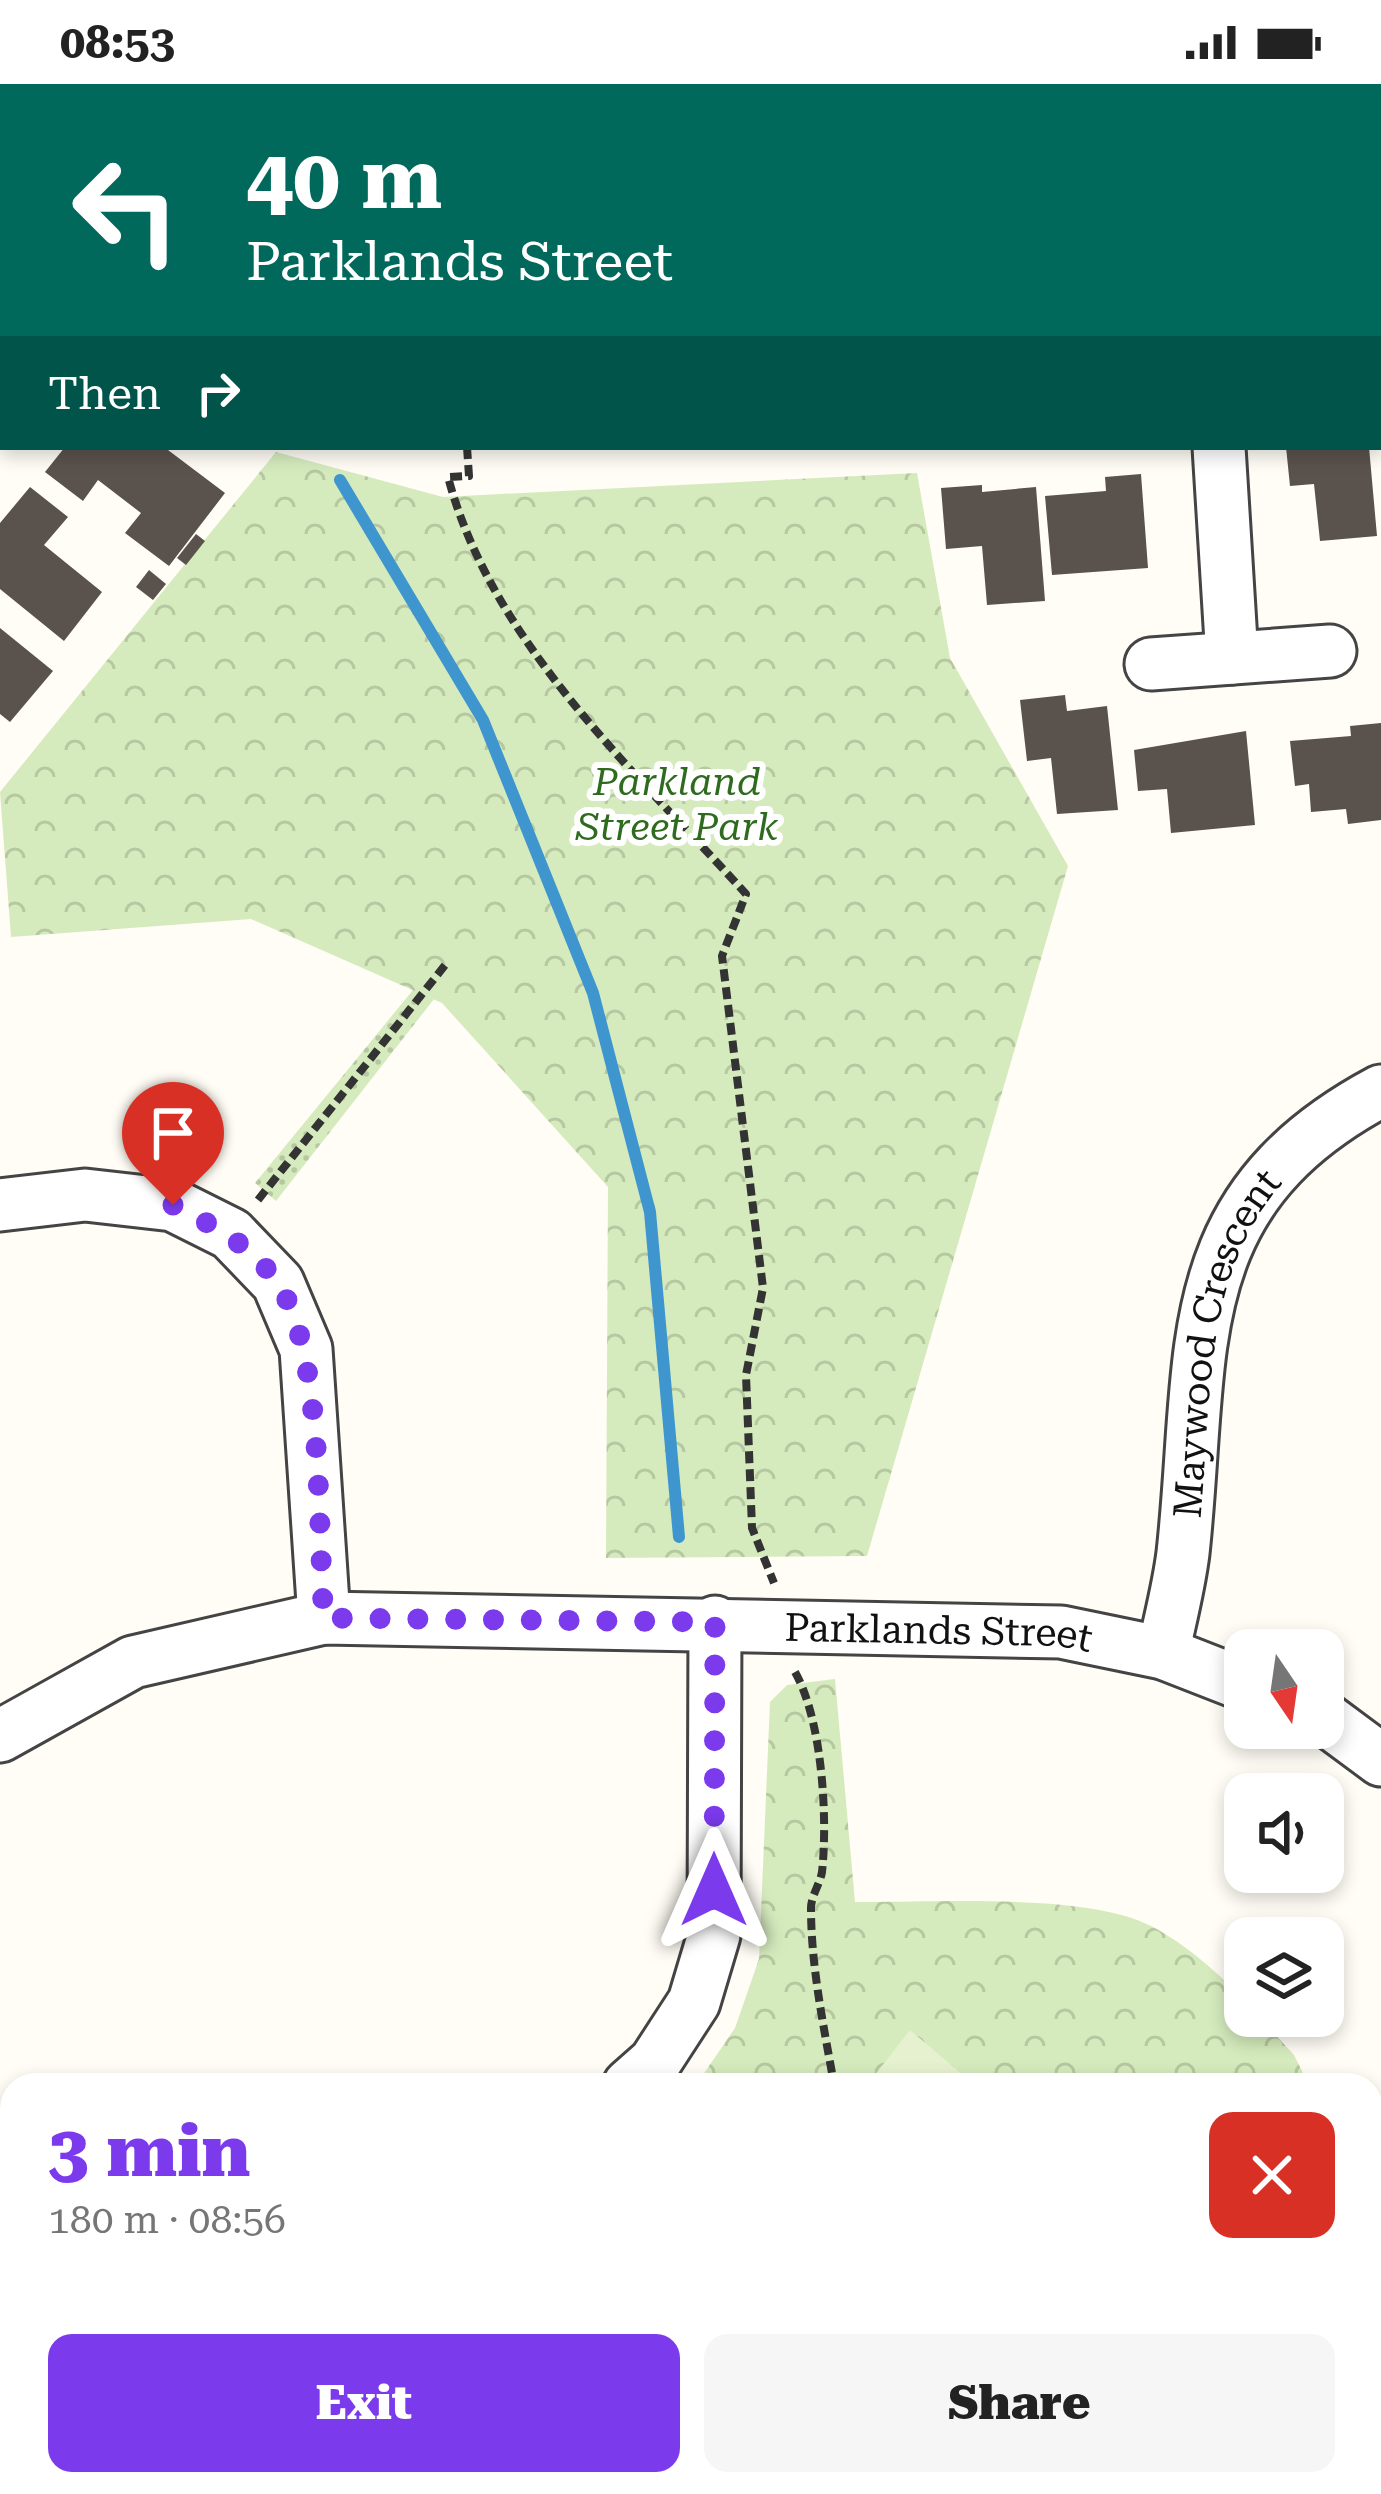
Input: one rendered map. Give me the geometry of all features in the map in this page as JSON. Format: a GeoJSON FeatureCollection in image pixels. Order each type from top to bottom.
{"type":"FeatureCollection","features":[{"type":"Feature","properties":{"kind":"street"},"geometry":{"type":"LineString","coordinates":[[1219,450],[1232,658]]}},
{"type":"Feature","properties":{"kind":"street"},"geometry":{"type":"LineString","coordinates":[[1151,664],[1330,651]]}},
{"type":"Feature","properties":{"kind":"street","name":"Maywood Crescent"},"geometry":{"type":"LineString","coordinates":[[1163,1653],[1183,1557],[1199,1341],[1215,1265],[1248,1202],[1308,1134],[1381,1091]]}},
{"type":"Feature","properties":{"kind":"street"},"geometry":{"type":"LineString","coordinates":[[0,1205],[85,1195],[173,1205],[231,1234],[278,1282],[306,1349],[324,1618]]}},
{"type":"Feature","properties":{"kind":"street","name":"Parklands Street"},"geometry":{"type":"LineString","coordinates":[[0,1736],[133,1663],[324,1618],[1061,1632],[1163,1653],[1224,1677]]}},
{"type":"Feature","properties":{"kind":"street"},"geometry":{"type":"LineString","coordinates":[[643,2073],[655,2062],[694,2002],[713,1935],[715,1622]]}},
{"type":"Feature","properties":{"kind":"street"},"geometry":{"type":"LineString","coordinates":[[1344,1733],[1381,1760]]}},
{"type":"Feature","properties":{"kind":"path"},"geometry":{"type":"LineString","coordinates":[[467,450],[469,476],[448,477],[463,535],[521,634],[592,723],[746,894],[722,956],[763,1288],[746,1375],[752,1528],[775,1583]]}},
{"type":"Feature","properties":{"kind":"path"},"geometry":{"type":"LineString","coordinates":[[231,1234],[446,964]]}},
{"type":"Feature","properties":{"kind":"path"},"geometry":{"type":"LineString","coordinates":[[785,1655],[813,1708],[822,1821],[822,1876],[811,1904],[814,1974],[832,2073]]}},
{"type":"Feature","properties":{"kind":"green space","name":"Parkland Street Park"},"geometry":{"type":"Polygon","coordinates":[[[276,452],[443,497],[917,473],[950,658],[1068,866],[867,1556],[606,1558],[608,1187],[442,1003],[251,919],[11,937],[0,792],[276,452]]]}},
{"type":"Feature","properties":{"kind":"green space"},"geometry":{"type":"Polygon","coordinates":[[[413,990],[434,999],[276,1201],[255,1183],[413,990]]]}},
{"type":"Feature","properties":{"kind":"green space"},"geometry":{"type":"Polygon","coordinates":[[[835,1679],[855,1902],[1049,1904],[1123,1915],[1189,1950],[1224,1980],[1224,2037],[1277,2037],[1303,2073],[704,2073],[735,2028],[759,1959],[770,1702],[787,1685],[835,1679]]]}},
{"type":"Feature","properties":{"kind":"green space"},"geometry":{"type":"Polygon","coordinates":[[[910,2030],[961,2073],[876,2073],[910,2030]]]}},
{"type":"Feature","properties":{"kind":"building"},"geometry":{"type":"Polygon","coordinates":[[[63,450],[168,450],[225,493],[169,566],[125,533],[141,513],[98,480],[83,501],[45,472],[63,450]]]}},
{"type":"Feature","properties":{"kind":"building"},"geometry":{"type":"Polygon","coordinates":[[[1286,450],[1369,450],[1377,536],[1320,541],[1314,484],[1290,486],[1286,450]]]}},
{"type":"Feature","properties":{"kind":"building"},"geometry":{"type":"Polygon","coordinates":[[[1141,474],[1148,568],[1052,575],[1045,496],[1106,491],[1105,477],[1141,474]]]}},
{"type":"Feature","properties":{"kind":"building"},"geometry":{"type":"Polygon","coordinates":[[[982,485],[982,492],[1036,487],[1045,601],[987,605],[982,546],[946,549],[941,488],[982,485]]]}},
{"type":"Feature","properties":{"kind":"building"},"geometry":{"type":"Polygon","coordinates":[[[30,487],[68,517],[44,545],[102,592],[64,641],[0,589],[0,523],[30,487]]]}},
{"type":"Feature","properties":{"kind":"building"},"geometry":{"type":"Polygon","coordinates":[[[196,534],[205,541],[186,565],[177,558],[196,534]]]}},
{"type":"Feature","properties":{"kind":"building"},"geometry":{"type":"Polygon","coordinates":[[[149,570],[166,584],[153,600],[136,587],[149,570]]]}},
{"type":"Feature","properties":{"kind":"building"},"geometry":{"type":"Polygon","coordinates":[[[0,628],[53,671],[10,722],[0,714],[0,628]]]}},
{"type":"Feature","properties":{"kind":"building"},"geometry":{"type":"Polygon","coordinates":[[[1065,695],[1067,711],[1107,706],[1118,810],[1057,814],[1051,758],[1027,761],[1020,700],[1065,695]]]}},
{"type":"Feature","properties":{"kind":"building"},"geometry":{"type":"Polygon","coordinates":[[[1381,723],[1381,820],[1348,824],[1346,809],[1311,812],[1309,784],[1295,786],[1290,741],[1351,736],[1350,726],[1381,723]]]}},
{"type":"Feature","properties":{"kind":"building"},"geometry":{"type":"Polygon","coordinates":[[[1246,731],[1255,825],[1171,833],[1167,789],[1138,791],[1134,750],[1246,731]]]}},
{"type":"Feature","properties":{"kind":"waterway"},"geometry":{"type":"LineString","coordinates":[[340,480],[483,720],[593,993],[650,1212],[679,1537]]}},
{"type":"Feature","properties":{"kind":"route"},"geometry":{"type":"LineString","coordinates":[[173,1205],[231,1234],[278,1282],[306,1349],[324,1618],[715,1622],[714,1890]]}}]}
